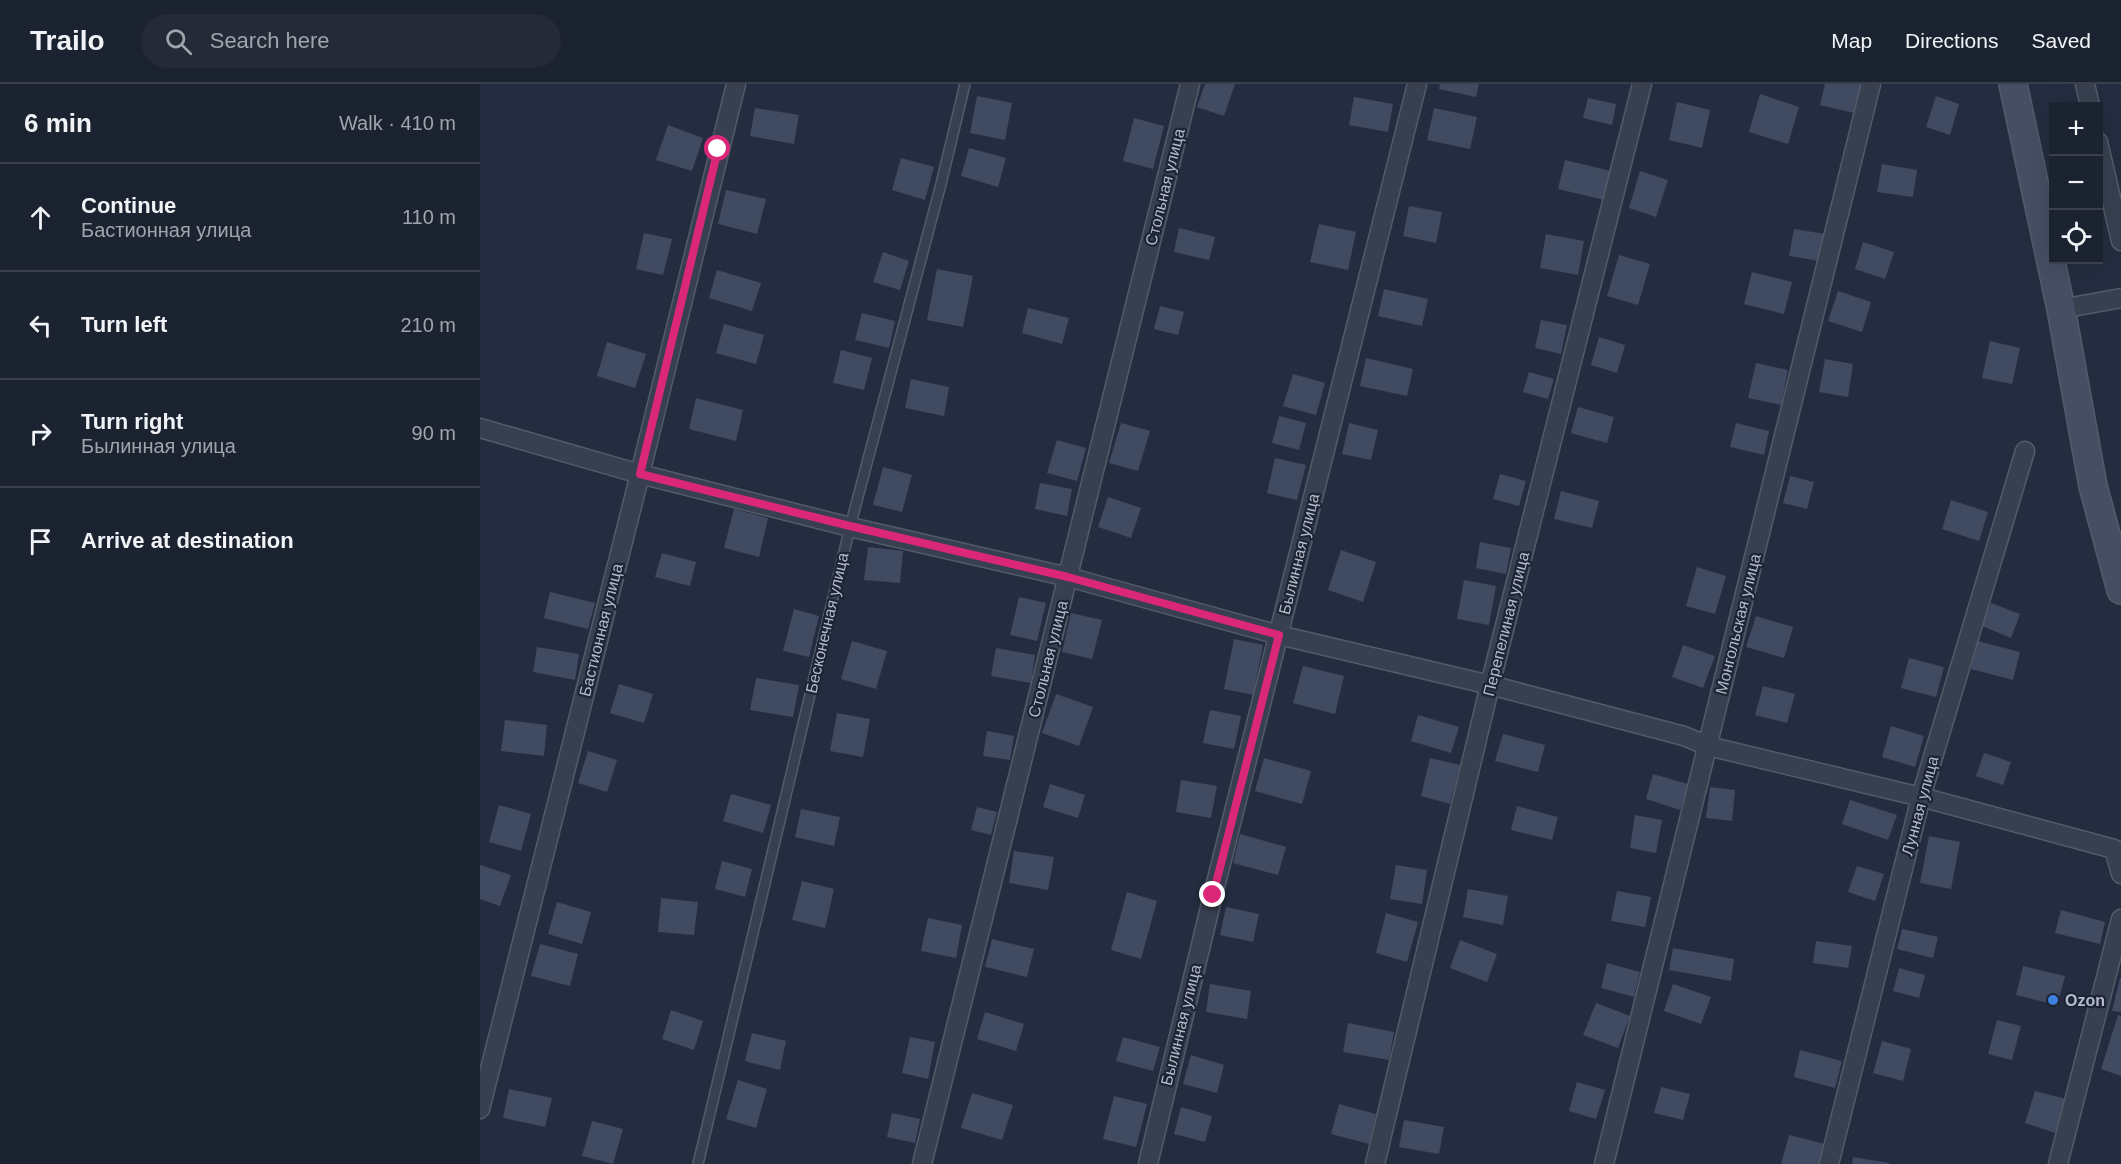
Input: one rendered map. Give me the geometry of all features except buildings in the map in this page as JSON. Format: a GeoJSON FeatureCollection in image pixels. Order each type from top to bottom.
{"type":"FeatureCollection","features":[{"type":"Feature","properties":{"kind":"street","name":"Бастионная улица"},"geometry":{"type":"LineString","coordinates":[[480,1109],[736,84]]}},
{"type":"Feature","properties":{"kind":"street","name":"Стольная улица"},"geometry":{"type":"LineString","coordinates":[[922,1164],[1190,84]]}},
{"type":"Feature","properties":{"kind":"street","name":"Былинная улица"},"geometry":{"type":"LineString","coordinates":[[1148,1164],[1416,84]]}},
{"type":"Feature","properties":{"kind":"street","name":"Перепелиная улица"},"geometry":{"type":"LineString","coordinates":[[1375,1164],[1490,685],[1642,84]]}},
{"type":"Feature","properties":{"kind":"street","name":"Монгольская улица"},"geometry":{"type":"LineString","coordinates":[[1604,1164],[1871,84]]}},
{"type":"Feature","properties":{"kind":"street"},"geometry":{"type":"LineString","coordinates":[[2013,84],[2061,309],[2093,486],[2121,590]]}},
{"type":"Feature","properties":{"kind":"street"},"geometry":{"type":"LineString","coordinates":[[2085,84],[2089,102]]}},
{"type":"Feature","properties":{"kind":"street"},"geometry":{"type":"LineString","coordinates":[[2101,156],[2121,241]]}},
{"type":"Feature","properties":{"kind":"street"},"geometry":{"type":"LineString","coordinates":[[2061,309],[2121,298]]}},
{"type":"Feature","properties":{"kind":"street"},"geometry":{"type":"LineString","coordinates":[[480,428],[640,474],[1068,577],[1279,635],[1490,685],[1684,736],[1708,746],[1921,797],[2117,850],[2121,874]]}},
{"type":"Feature","properties":{"kind":"street","name":"Лунная улица"},"geometry":{"type":"LineString","coordinates":[[1829,1164],[1921,797],[2025,451]]}},
{"type":"Feature","properties":{"kind":"street"},"geometry":{"type":"LineString","coordinates":[[2058,1164],[2121,919]]}},
{"type":"Feature","properties":{"kind":"lane","name":"Бесконечная улица"},"geometry":{"type":"LineString","coordinates":[[698,1164],[850,526],[941,184],[965,84]]}},
{"type":"Feature","properties":{"kind":"place","name":"Ozon"},"geometry":{"type":"Point","coordinates":[2053,1000]}},
{"type":"Feature","properties":{"kind":"route"},"geometry":{"type":"LineString","coordinates":[[718,149],[640,474],[1068,577],[1279,635],[1213,895]]}}]}
